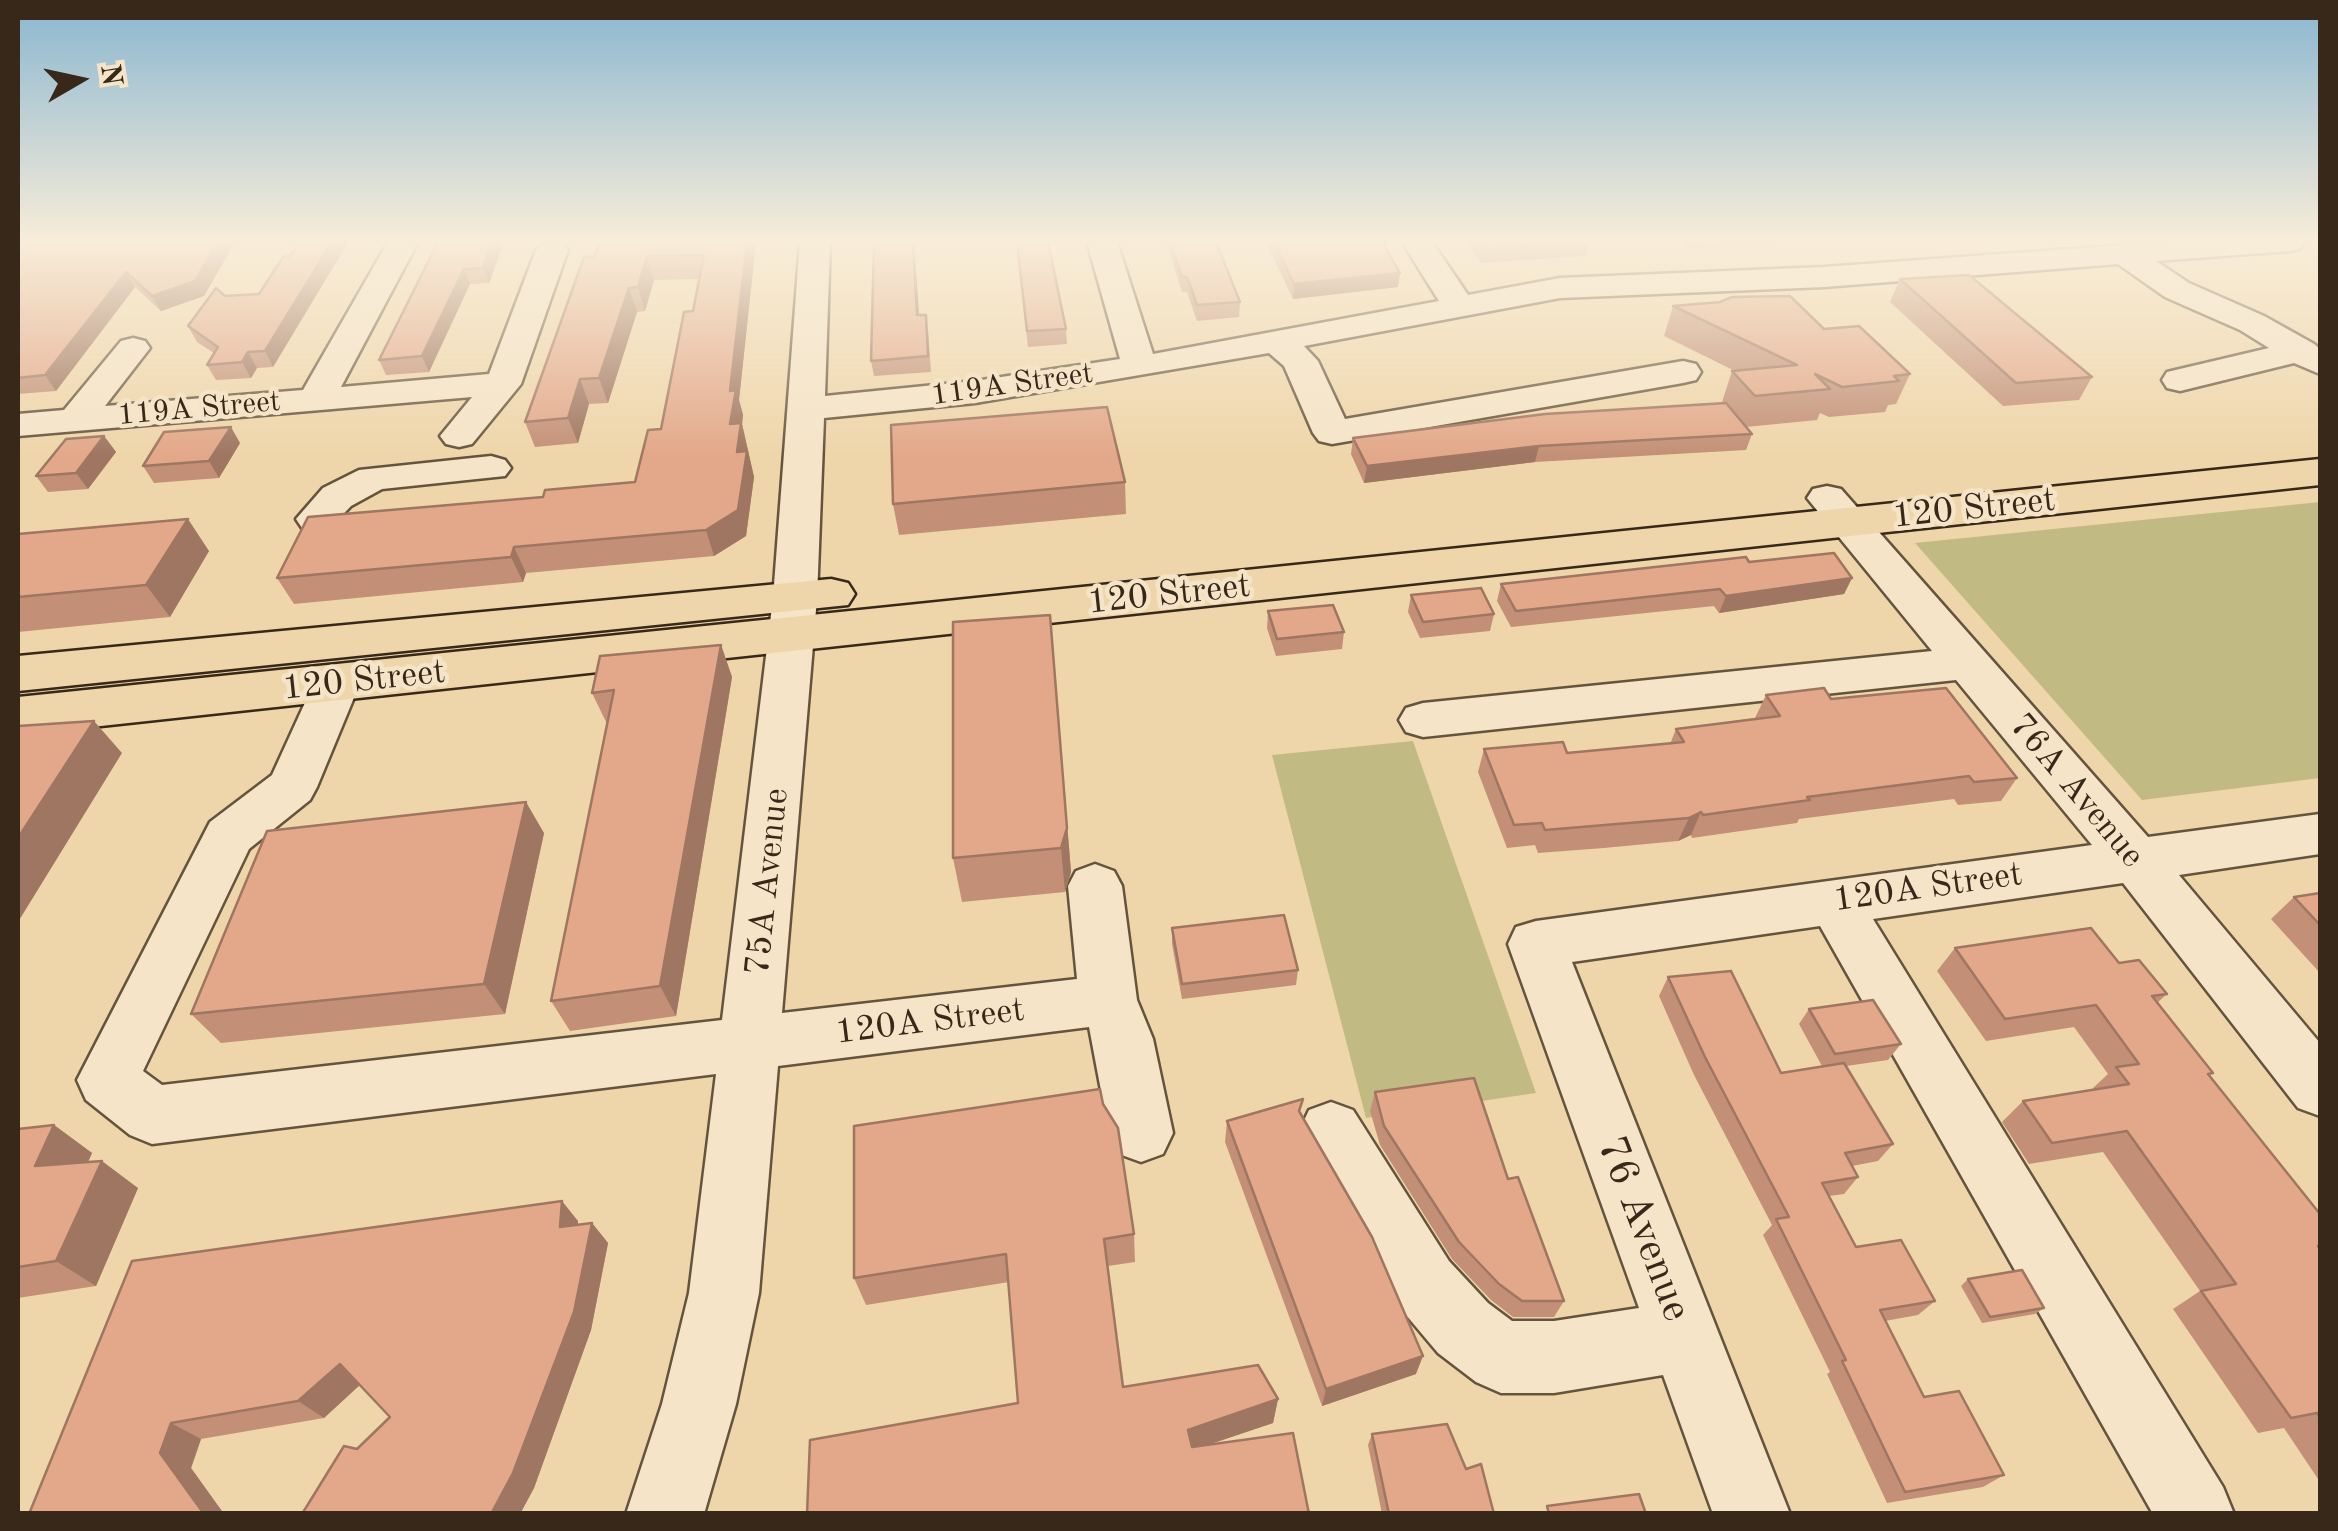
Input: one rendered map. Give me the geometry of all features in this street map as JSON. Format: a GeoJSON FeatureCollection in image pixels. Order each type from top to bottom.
{"type":"FeatureCollection","features":[{"type":"Feature","properties":{"kind":"main road","name":"120 Street"},"geometry":{"type":"LineString","coordinates":[[1838,510],[2320,448]]}},
{"type":"Feature","properties":{"kind":"main road","name":"120 Street"},"geometry":{"type":"LineString","coordinates":[[18,674],[204,656],[793,617],[1838,510],[2320,472]]}},
{"type":"Feature","properties":{"kind":"main road","name":"120 Street"},"geometry":{"type":"LineString","coordinates":[[18,716],[338,684],[793,617]]}},
{"type":"Feature","properties":{"kind":"main road"},"geometry":{"type":"LineString","coordinates":[[18,690],[140,676],[204,656]]}},
{"type":"Feature","properties":{"kind":"street"},"geometry":{"type":"LineString","coordinates":[[316,400],[364,313]]}},
{"type":"Feature","properties":{"kind":"street"},"geometry":{"type":"LineString","coordinates":[[459,436],[503,384],[529,313]]}},
{"type":"Feature","properties":{"kind":"street","name":"75A Avenue"},"geometry":{"type":"LineString","coordinates":[[665,1514],[699,1404],[724,1293],[793,617],[812,313]]}},
{"type":"Feature","properties":{"kind":"street"},"geometry":{"type":"LineString","coordinates":[[1124,313],[1140,367]]}},
{"type":"Feature","properties":{"kind":"street","name":"119A Street"},"geometry":{"type":"LineString","coordinates":[[808,408],[975,392],[1140,367],[1430,313]]}},
{"type":"Feature","properties":{"kind":"street"},"geometry":{"type":"LineString","coordinates":[[2230,313],[2311,358]]}},
{"type":"Feature","properties":{"kind":"street"},"geometry":{"type":"LineString","coordinates":[[1278,342],[1300,361],[1332,434],[1684,372]]}},
{"type":"Feature","properties":{"kind":"street","name":"119A Street"},"geometry":{"type":"LineString","coordinates":[[75,420],[134,348]]}},
{"type":"Feature","properties":{"kind":"street"},"geometry":{"type":"LineString","coordinates":[[2180,380],[2311,358]]}},
{"type":"Feature","properties":{"kind":"street","name":"119A Street"},"geometry":{"type":"LineString","coordinates":[[18,424],[503,384]]}},
{"type":"Feature","properties":{"kind":"street"},"geometry":{"type":"LineString","coordinates":[[316,519],[337,497],[373,478],[491,468]]}},
{"type":"Feature","properties":{"kind":"street","name":"76A Avenue"},"geometry":{"type":"LineString","coordinates":[[1838,510],[2134,858],[2320,1088]]}},
{"type":"Feature","properties":{"kind":"street"},"geometry":{"type":"LineString","coordinates":[[1423,720],[1967,663]]}},
{"type":"Feature","properties":{"kind":"street","name":"120A Street"},"geometry":{"type":"LineString","coordinates":[[338,684],[292,787],[229,836],[108,1080],[152,1115],[1108,1000]]}},
{"type":"Feature","properties":{"kind":"street","name":"120A Street"},"geometry":{"type":"LineString","coordinates":[[1536,944],[2320,834]]}},
{"type":"Feature","properties":{"kind":"street"},"geometry":{"type":"LineString","coordinates":[[1095,886],[1108,1000],[1123,1039],[1141,1132]]}},
{"type":"Feature","properties":{"kind":"street"},"geometry":{"type":"LineString","coordinates":[[1834,902],[2196,1514]]}},
{"type":"Feature","properties":{"kind":"street","name":"76 Avenue"},"geometry":{"type":"LineString","coordinates":[[1536,944],[1752,1514]]}},
{"type":"Feature","properties":{"kind":"street"},"geometry":{"type":"LineString","coordinates":[[1331,1131],[1425,1286],[1463,1328],[1501,1357],[1554,1357],[1683,1336]]}},
{"type":"Feature","properties":{"kind":"shaded area"},"geometry":{"type":"Polygon","coordinates":[[[2320,502],[2320,778],[2142,800],[1915,543],[2320,502]]]}},
{"type":"Feature","properties":{"kind":"shaded area"},"geometry":{"type":"Polygon","coordinates":[[[1413,741],[1536,1093],[1366,1118],[1272,755],[1413,741]]]}},
{"type":"Feature","properties":{"kind":"building"},"geometry":{"type":"Polygon","coordinates":[[[18,313],[93,313],[45,375],[18,378],[18,313]]]}},
{"type":"Feature","properties":{"kind":"building"},"geometry":{"type":"Polygon","coordinates":[[[197,313],[288,313],[265,351],[248,352],[242,362],[207,365],[218,347],[188,326],[197,313]]]}},
{"type":"Feature","properties":{"kind":"building"},"geometry":{"type":"Polygon","coordinates":[[[402,313],[443,313],[422,356],[379,360],[402,313]]]}},
{"type":"Feature","properties":{"kind":"building"},"geometry":{"type":"Polygon","coordinates":[[[564,313],[621,313],[599,378],[580,379],[568,418],[525,422],[564,313]]]}},
{"type":"Feature","properties":{"kind":"building"},"geometry":{"type":"Polygon","coordinates":[[[684,313],[739,313],[730,391],[736,390],[730,424],[741,423],[737,452],[747,451],[738,510],[706,530],[514,547],[511,557],[277,578],[308,517],[543,497],[545,490],[635,482],[648,430],[661,429],[684,313]]]}},
{"type":"Feature","properties":{"kind":"building"},"geometry":{"type":"Polygon","coordinates":[[[872,313],[926,315],[928,356],[871,361],[872,313]]]}},
{"type":"Feature","properties":{"kind":"building"},"geometry":{"type":"Polygon","coordinates":[[[1025,313],[1063,313],[1066,329],[1027,331],[1025,313]]]}},
{"type":"Feature","properties":{"kind":"building"},"geometry":{"type":"Polygon","coordinates":[[[1689,313],[1808,313],[1824,329],[1859,326],[1910,374],[1894,376],[1899,381],[1842,387],[1815,374],[1830,389],[1755,396],[1732,371],[1797,365],[1689,313]]]}},
{"type":"Feature","properties":{"kind":"building"},"geometry":{"type":"Polygon","coordinates":[[[1938,313],[2015,313],[2092,377],[2016,383],[1938,313]]]}},
{"type":"Feature","properties":{"kind":"building"},"geometry":{"type":"Polygon","coordinates":[[[1726,403],[1752,434],[1539,446],[1367,466],[1353,438],[1545,414],[1726,403]]]}},
{"type":"Feature","properties":{"kind":"building"},"geometry":{"type":"Polygon","coordinates":[[[1107,407],[1125,482],[893,504],[891,425],[1107,407]]]}},
{"type":"Feature","properties":{"kind":"building"},"geometry":{"type":"Polygon","coordinates":[[[231,427],[209,461],[143,466],[164,432],[231,427]]]}},
{"type":"Feature","properties":{"kind":"building"},"geometry":{"type":"Polygon","coordinates":[[[104,436],[76,473],[36,476],[66,439],[104,436]]]}},
{"type":"Feature","properties":{"kind":"building"},"geometry":{"type":"Polygon","coordinates":[[[188,519],[146,585],[18,597],[18,534],[188,519]]]}},
{"type":"Feature","properties":{"kind":"building"},"geometry":{"type":"Polygon","coordinates":[[[1834,553],[1852,578],[1726,596],[1720,589],[1516,611],[1501,584],[1746,557],[1749,562],[1834,553]]]}},
{"type":"Feature","properties":{"kind":"building"},"geometry":{"type":"Polygon","coordinates":[[[1481,588],[1494,614],[1423,622],[1411,595],[1481,588]]]}},
{"type":"Feature","properties":{"kind":"building"},"geometry":{"type":"Polygon","coordinates":[[[1333,605],[1344,632],[1277,639],[1268,611],[1333,605]]]}},
{"type":"Feature","properties":{"kind":"building"},"geometry":{"type":"Polygon","coordinates":[[[1050,615],[1067,828],[1061,848],[953,858],[953,622],[1050,615]]]}},
{"type":"Feature","properties":{"kind":"building"},"geometry":{"type":"Polygon","coordinates":[[[721,645],[660,986],[551,1001],[614,690],[592,693],[600,656],[721,645]]]}},
{"type":"Feature","properties":{"kind":"building"},"geometry":{"type":"Polygon","coordinates":[[[1824,688],[1831,699],[1946,688],[2017,778],[1974,782],[1969,776],[1703,815],[1701,812],[1689,818],[1545,830],[1542,823],[1514,825],[1484,749],[1563,742],[1567,753],[1684,742],[1676,729],[1780,716],[1766,695],[1824,688]]]}},
{"type":"Feature","properties":{"kind":"building"},"geometry":{"type":"Polygon","coordinates":[[[94,721],[18,838],[18,726],[94,721]]]}},
{"type":"Feature","properties":{"kind":"building"},"geometry":{"type":"Polygon","coordinates":[[[526,802],[484,984],[191,1014],[267,831],[526,802]]]}},
{"type":"Feature","properties":{"kind":"building"},"geometry":{"type":"Polygon","coordinates":[[[2320,893],[2320,925],[2294,897],[2320,893]]]}},
{"type":"Feature","properties":{"kind":"building"},"geometry":{"type":"Polygon","coordinates":[[[1284,915],[1298,970],[1182,984],[1172,928],[1284,915]]]}},
{"type":"Feature","properties":{"kind":"building"},"geometry":{"type":"Polygon","coordinates":[[[2091,928],[2119,963],[2139,960],[2167,994],[2152,996],[2213,1073],[2208,1074],[2320,1214],[2320,1418],[2317,1413],[2291,1418],[2201,1291],[2236,1284],[2127,1131],[2052,1143],[2023,1101],[2129,1084],[2116,1067],[2139,1064],[2096,1005],[2005,1019],[1955,948],[2091,928]]]}},
{"type":"Feature","properties":{"kind":"building"},"geometry":{"type":"Polygon","coordinates":[[[1731,971],[1781,1073],[1844,1063],[1893,1144],[1845,1153],[1858,1177],[1822,1183],[1856,1247],[1901,1240],[1935,1301],[1880,1310],[1924,1397],[1959,1391],[2004,1475],[1905,1492],[1842,1361],[1846,1360],[1776,1219],[1789,1217],[1668,977],[1731,971]]]}},
{"type":"Feature","properties":{"kind":"building"},"geometry":{"type":"Polygon","coordinates":[[[1873,1000],[1901,1044],[1835,1054],[1809,1009],[1873,1000]]]}},
{"type":"Feature","properties":{"kind":"building"},"geometry":{"type":"Polygon","coordinates":[[[1474,1078],[1508,1179],[1518,1177],[1564,1301],[1522,1301],[1499,1284],[1459,1242],[1384,1126],[1375,1092],[1474,1078]]]}},
{"type":"Feature","properties":{"kind":"building"},"geometry":{"type":"Polygon","coordinates":[[[1100,1089],[1103,1104],[1118,1128],[1134,1234],[1104,1239],[1123,1387],[1258,1365],[1278,1399],[1188,1430],[1192,1447],[1293,1433],[1309,1514],[807,1514],[810,1440],[1018,1403],[1006,1254],[854,1278],[854,1126],[1100,1089]]]}},
{"type":"Feature","properties":{"kind":"building"},"geometry":{"type":"Polygon","coordinates":[[[1303,1099],[1299,1111],[1372,1237],[1423,1356],[1326,1389],[1227,1121],[1303,1099]]]}},
{"type":"Feature","properties":{"kind":"building"},"geometry":{"type":"Polygon","coordinates":[[[54,1125],[35,1166],[102,1161],[56,1261],[18,1267],[18,1129],[54,1125]]]}},
{"type":"Feature","properties":{"kind":"building"},"geometry":{"type":"Polygon","coordinates":[[[562,1201],[560,1227],[592,1223],[574,1312],[513,1473],[491,1514],[302,1514],[344,1446],[357,1449],[390,1417],[340,1364],[298,1401],[171,1423],[160,1453],[204,1514],[29,1514],[132,1261],[562,1201]]]}},
{"type":"Feature","properties":{"kind":"building"},"geometry":{"type":"Polygon","coordinates":[[[2022,1270],[2044,1308],[1990,1317],[1968,1279],[2022,1270]]]}},
{"type":"Feature","properties":{"kind":"building"},"geometry":{"type":"Polygon","coordinates":[[[1447,1424],[1466,1469],[1481,1464],[1494,1514],[1389,1514],[1372,1434],[1447,1424]]]}},
{"type":"Feature","properties":{"kind":"building"},"geometry":{"type":"Polygon","coordinates":[[[1639,1494],[1646,1514],[1549,1514],[1547,1506],[1639,1494]]]}}]}
